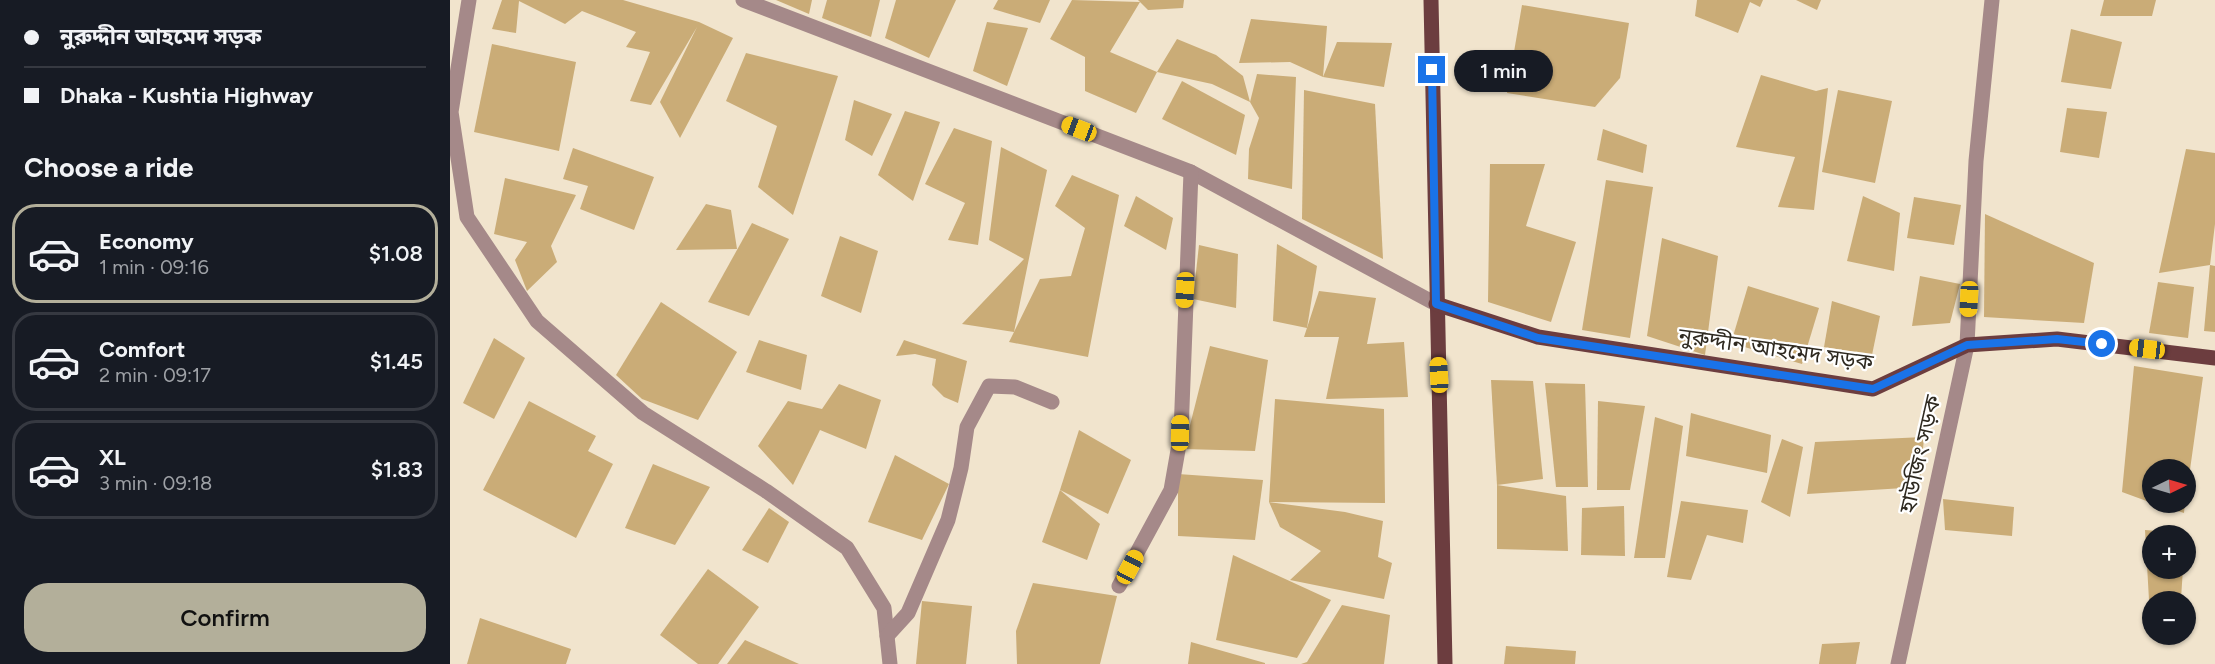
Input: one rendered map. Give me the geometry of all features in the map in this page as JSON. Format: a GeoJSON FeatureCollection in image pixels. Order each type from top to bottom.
{"type":"FeatureCollection","features":[{"type":"Feature","properties":{"kind":"main road"},"geometry":{"type":"LineString","coordinates":[[1431,0],[1436,304],[1442,423],[1445,664]]}},
{"type":"Feature","properties":{"kind":"main road","name":"নুরুদ্দীন আহমেদ সড়ক"},"geometry":{"type":"LineString","coordinates":[[1436,304],[1538,338],[1873,389],[1967,345],[2057,339],[2215,357]]}},
{"type":"Feature","properties":{"kind":"street"},"geometry":{"type":"LineString","coordinates":[[469,0],[451,112],[467,217],[537,321],[643,413],[766,491],[847,548],[884,608],[890,664]]}},
{"type":"Feature","properties":{"kind":"street"},"geometry":{"type":"LineString","coordinates":[[743,0],[1191,172],[1436,304]]}},
{"type":"Feature","properties":{"kind":"street","name":"হাউজিং সড়ক"},"geometry":{"type":"LineString","coordinates":[[1898,664],[1967,345],[1976,161],[1992,0]]}},
{"type":"Feature","properties":{"kind":"street"},"geometry":{"type":"LineString","coordinates":[[1119,586],[1171,490],[1180,433],[1191,172]]}},
{"type":"Feature","properties":{"kind":"street"},"geometry":{"type":"LineString","coordinates":[[887,636],[908,613],[948,520],[961,468],[967,427],[989,386],[1015,387],[1052,402]]}},
{"type":"Feature","properties":{"kind":"building"},"geometry":{"type":"Polygon","coordinates":[[[502,0],[623,0],[699,22],[733,38],[680,138],[660,102],[697,27],[651,105],[630,101],[650,52],[626,47],[636,32],[582,11],[565,24],[519,1],[516,33],[492,29],[502,0]]]}},
{"type":"Feature","properties":{"kind":"building"},"geometry":{"type":"Polygon","coordinates":[[[776,0],[812,0],[809,14],[776,0]]]}},
{"type":"Feature","properties":{"kind":"building"},"geometry":{"type":"Polygon","coordinates":[[[827,0],[880,0],[871,37],[822,18],[827,0]]]}},
{"type":"Feature","properties":{"kind":"building"},"geometry":{"type":"Polygon","coordinates":[[[896,0],[956,0],[929,58],[885,38],[896,0]]]}},
{"type":"Feature","properties":{"kind":"building"},"geometry":{"type":"Polygon","coordinates":[[[998,0],[1050,0],[1040,23],[993,9],[998,0]]]}},
{"type":"Feature","properties":{"kind":"building"},"geometry":{"type":"Polygon","coordinates":[[[1072,0],[1140,2],[1110,52],[1157,72],[1136,113],[1085,91],[1085,57],[1050,39],[1072,0]]]}},
{"type":"Feature","properties":{"kind":"building"},"geometry":{"type":"Polygon","coordinates":[[[1138,0],[1184,0],[1183,8],[1148,10],[1138,0]]]}},
{"type":"Feature","properties":{"kind":"building"},"geometry":{"type":"Polygon","coordinates":[[[1697,0],[1763,0],[1760,7],[1750,2],[1738,33],[1695,16],[1697,0]]]}},
{"type":"Feature","properties":{"kind":"building"},"geometry":{"type":"Polygon","coordinates":[[[1796,0],[1821,0],[1817,10],[1796,0]]]}},
{"type":"Feature","properties":{"kind":"building"},"geometry":{"type":"Polygon","coordinates":[[[2104,0],[2156,0],[2152,16],[2100,16],[2104,0]]]}},
{"type":"Feature","properties":{"kind":"building"},"geometry":{"type":"Polygon","coordinates":[[[1522,5],[1629,23],[1620,78],[1595,107],[1507,93],[1522,5]]]}},
{"type":"Feature","properties":{"kind":"building"},"geometry":{"type":"Polygon","coordinates":[[[1251,19],[1327,26],[1323,77],[1290,62],[1239,63],[1251,19]]]}},
{"type":"Feature","properties":{"kind":"building"},"geometry":{"type":"Polygon","coordinates":[[[987,22],[1028,28],[1007,86],[973,71],[987,22]]]}},
{"type":"Feature","properties":{"kind":"building"},"geometry":{"type":"Polygon","coordinates":[[[2071,29],[2122,42],[2111,89],[2061,82],[2071,29]]]}},
{"type":"Feature","properties":{"kind":"building"},"geometry":{"type":"Polygon","coordinates":[[[1177,39],[1216,55],[1243,76],[1250,102],[1212,84],[1157,72],[1177,39]]]}},
{"type":"Feature","properties":{"kind":"building"},"geometry":{"type":"Polygon","coordinates":[[[1337,42],[1392,43],[1384,87],[1323,77],[1337,42]]]}},
{"type":"Feature","properties":{"kind":"building"},"geometry":{"type":"Polygon","coordinates":[[[492,44],[576,62],[559,151],[474,132],[492,44]]]}},
{"type":"Feature","properties":{"kind":"building"},"geometry":{"type":"Polygon","coordinates":[[[746,53],[838,76],[793,215],[758,187],[777,126],[726,101],[746,53]]]}},
{"type":"Feature","properties":{"kind":"building"},"geometry":{"type":"Polygon","coordinates":[[[1257,74],[1296,77],[1292,189],[1248,179],[1249,149],[1259,118],[1250,102],[1257,74]]]}},
{"type":"Feature","properties":{"kind":"building"},"geometry":{"type":"Polygon","coordinates":[[[1761,75],[1816,91],[1828,88],[1814,210],[1778,207],[1795,157],[1736,147],[1761,75]]]}},
{"type":"Feature","properties":{"kind":"building"},"geometry":{"type":"Polygon","coordinates":[[[1182,81],[1245,115],[1236,155],[1162,119],[1182,81]]]}},
{"type":"Feature","properties":{"kind":"building"},"geometry":{"type":"Polygon","coordinates":[[[1304,90],[1375,104],[1383,259],[1302,219],[1304,90]]]}},
{"type":"Feature","properties":{"kind":"building"},"geometry":{"type":"Polygon","coordinates":[[[1838,90],[1892,101],[1875,183],[1822,172],[1838,90]]]}},
{"type":"Feature","properties":{"kind":"building"},"geometry":{"type":"Polygon","coordinates":[[[854,100],[892,114],[872,156],[845,140],[854,100]]]}},
{"type":"Feature","properties":{"kind":"building"},"geometry":{"type":"Polygon","coordinates":[[[2067,108],[2107,112],[2099,158],[2060,152],[2067,108]]]}},
{"type":"Feature","properties":{"kind":"building"},"geometry":{"type":"Polygon","coordinates":[[[905,111],[940,122],[913,201],[878,175],[905,111]]]}},
{"type":"Feature","properties":{"kind":"building"},"geometry":{"type":"Polygon","coordinates":[[[954,128],[992,141],[978,245],[948,240],[965,203],[925,184],[954,128]]]}},
{"type":"Feature","properties":{"kind":"building"},"geometry":{"type":"Polygon","coordinates":[[[1603,129],[1647,145],[1643,173],[1597,160],[1603,129]]]}},
{"type":"Feature","properties":{"kind":"building"},"geometry":{"type":"Polygon","coordinates":[[[1001,147],[1047,170],[1014,332],[962,324],[1024,259],[989,240],[1001,147]]]}},
{"type":"Feature","properties":{"kind":"building"},"geometry":{"type":"Polygon","coordinates":[[[573,148],[654,177],[634,230],[580,209],[588,186],[563,179],[573,148]]]}},
{"type":"Feature","properties":{"kind":"building"},"geometry":{"type":"Polygon","coordinates":[[[2186,149],[2215,153],[2215,224],[2210,265],[2159,273],[2186,149]]]}},
{"type":"Feature","properties":{"kind":"building"},"geometry":{"type":"Polygon","coordinates":[[[1490,164],[1545,164],[1526,226],[1576,242],[1551,322],[1488,302],[1490,164]]]}},
{"type":"Feature","properties":{"kind":"building"},"geometry":{"type":"Polygon","coordinates":[[[1072,175],[1119,195],[1088,357],[1009,342],[1040,279],[1071,276],[1085,228],[1055,206],[1072,175]]]}},
{"type":"Feature","properties":{"kind":"building"},"geometry":{"type":"Polygon","coordinates":[[[505,178],[576,195],[551,246],[557,262],[527,291],[515,260],[527,242],[494,234],[505,178]]]}},
{"type":"Feature","properties":{"kind":"building"},"geometry":{"type":"Polygon","coordinates":[[[1606,180],[1653,187],[1630,338],[1582,330],[1606,180]]]}},
{"type":"Feature","properties":{"kind":"building"},"geometry":{"type":"Polygon","coordinates":[[[1136,196],[1173,218],[1166,250],[1124,226],[1136,196]]]}},
{"type":"Feature","properties":{"kind":"building"},"geometry":{"type":"Polygon","coordinates":[[[1863,196],[1900,213],[1894,271],[1847,261],[1863,196]]]}},
{"type":"Feature","properties":{"kind":"building"},"geometry":{"type":"Polygon","coordinates":[[[1914,197],[1961,205],[1954,245],[1907,238],[1914,197]]]}},
{"type":"Feature","properties":{"kind":"building"},"geometry":{"type":"Polygon","coordinates":[[[706,204],[731,210],[737,249],[676,250],[706,204]]]}},
{"type":"Feature","properties":{"kind":"building"},"geometry":{"type":"Polygon","coordinates":[[[1985,214],[2094,263],[2084,323],[1984,317],[1985,214]]]}},
{"type":"Feature","properties":{"kind":"building"},"geometry":{"type":"Polygon","coordinates":[[[752,223],[789,239],[749,316],[708,302],[752,223]]]}},
{"type":"Feature","properties":{"kind":"building"},"geometry":{"type":"Polygon","coordinates":[[[840,236],[878,251],[861,313],[821,296],[840,236]]]}},
{"type":"Feature","properties":{"kind":"building"},"geometry":{"type":"Polygon","coordinates":[[[1662,238],[1718,256],[1705,355],[1647,336],[1662,238]]]}},
{"type":"Feature","properties":{"kind":"building"},"geometry":{"type":"Polygon","coordinates":[[[1277,244],[1317,266],[1307,328],[1273,321],[1277,244]]]}},
{"type":"Feature","properties":{"kind":"building"},"geometry":{"type":"Polygon","coordinates":[[[1199,245],[1238,254],[1236,308],[1193,299],[1199,245]]]}},
{"type":"Feature","properties":{"kind":"building"},"geometry":{"type":"Polygon","coordinates":[[[2210,265],[2215,266],[2215,332],[2204,331],[2210,265]]]}},
{"type":"Feature","properties":{"kind":"building"},"geometry":{"type":"Polygon","coordinates":[[[1920,276],[1960,284],[1950,323],[1912,326],[1920,276]]]}},
{"type":"Feature","properties":{"kind":"building"},"geometry":{"type":"Polygon","coordinates":[[[2158,282],[2194,287],[2188,338],[2149,333],[2158,282]]]}},
{"type":"Feature","properties":{"kind":"building"},"geometry":{"type":"Polygon","coordinates":[[[1748,286],[1819,308],[1802,364],[1731,343],[1748,286]]]}},
{"type":"Feature","properties":{"kind":"building"},"geometry":{"type":"Polygon","coordinates":[[[1319,291],[1376,298],[1367,344],[1404,342],[1408,397],[1326,399],[1339,337],[1304,337],[1319,291]]]}},
{"type":"Feature","properties":{"kind":"building"},"geometry":{"type":"Polygon","coordinates":[[[1832,301],[1880,316],[1872,355],[1824,347],[1832,301]]]}},
{"type":"Feature","properties":{"kind":"building"},"geometry":{"type":"Polygon","coordinates":[[[661,302],[737,352],[698,420],[642,399],[616,375],[661,302]]]}},
{"type":"Feature","properties":{"kind":"building"},"geometry":{"type":"Polygon","coordinates":[[[494,338],[525,358],[494,419],[463,403],[494,338]]]}},
{"type":"Feature","properties":{"kind":"building"},"geometry":{"type":"Polygon","coordinates":[[[759,340],[807,355],[801,390],[746,372],[759,340]]]}},
{"type":"Feature","properties":{"kind":"building"},"geometry":{"type":"Polygon","coordinates":[[[904,340],[967,361],[958,403],[944,397],[932,385],[936,359],[915,354],[896,356],[904,340]]]}},
{"type":"Feature","properties":{"kind":"building"},"geometry":{"type":"Polygon","coordinates":[[[1210,346],[1268,360],[1255,451],[1184,449],[1210,346]]]}},
{"type":"Feature","properties":{"kind":"building"},"geometry":{"type":"Polygon","coordinates":[[[2134,366],[2203,377],[2191,459],[2142,459],[2142,499],[2122,492],[2134,366]]]}},
{"type":"Feature","properties":{"kind":"building"},"geometry":{"type":"Polygon","coordinates":[[[1491,380],[1533,381],[1543,479],[1497,485],[1491,380]]]}},
{"type":"Feature","properties":{"kind":"building"},"geometry":{"type":"Polygon","coordinates":[[[1545,383],[1585,384],[1588,487],[1556,487],[1545,383]]]}},
{"type":"Feature","properties":{"kind":"building"},"geometry":{"type":"Polygon","coordinates":[[[839,384],[881,400],[866,449],[820,430],[793,485],[758,446],[788,401],[822,409],[839,384]]]}},
{"type":"Feature","properties":{"kind":"building"},"geometry":{"type":"Polygon","coordinates":[[[1275,399],[1384,409],[1385,503],[1269,502],[1275,399]]]}},
{"type":"Feature","properties":{"kind":"building"},"geometry":{"type":"Polygon","coordinates":[[[529,401],[596,436],[588,451],[613,464],[576,538],[483,490],[529,401]]]}},
{"type":"Feature","properties":{"kind":"building"},"geometry":{"type":"Polygon","coordinates":[[[1598,401],[1645,406],[1630,490],[1597,490],[1598,401]]]}},
{"type":"Feature","properties":{"kind":"building"},"geometry":{"type":"Polygon","coordinates":[[[1691,413],[1771,435],[1767,473],[1686,456],[1691,413]]]}},
{"type":"Feature","properties":{"kind":"building"},"geometry":{"type":"Polygon","coordinates":[[[1655,417],[1683,426],[1665,558],[1634,558],[1655,417]]]}},
{"type":"Feature","properties":{"kind":"building"},"geometry":{"type":"Polygon","coordinates":[[[1079,430],[1131,460],[1108,514],[1060,490],[1079,430]]]}},
{"type":"Feature","properties":{"kind":"building"},"geometry":{"type":"Polygon","coordinates":[[[1924,437],[1920,487],[1807,494],[1815,442],[1924,437]]]}},
{"type":"Feature","properties":{"kind":"building"},"geometry":{"type":"Polygon","coordinates":[[[1782,439],[1803,447],[1790,517],[1761,502],[1782,439]]]}},
{"type":"Feature","properties":{"kind":"building"},"geometry":{"type":"Polygon","coordinates":[[[895,455],[949,484],[922,540],[868,522],[895,455]]]}},
{"type":"Feature","properties":{"kind":"building"},"geometry":{"type":"Polygon","coordinates":[[[653,464],[710,487],[675,545],[625,528],[653,464]]]}},
{"type":"Feature","properties":{"kind":"building"},"geometry":{"type":"Polygon","coordinates":[[[1178,474],[1263,480],[1255,540],[1178,536],[1178,474]]]}},
{"type":"Feature","properties":{"kind":"building"},"geometry":{"type":"Polygon","coordinates":[[[1497,485],[1566,496],[1568,551],[1497,549],[1497,485]]]}},
{"type":"Feature","properties":{"kind":"building"},"geometry":{"type":"Polygon","coordinates":[[[1060,490],[1100,524],[1087,560],[1042,542],[1060,490]]]}},
{"type":"Feature","properties":{"kind":"building"},"geometry":{"type":"Polygon","coordinates":[[[1943,499],[2014,507],[2012,536],[1945,530],[1943,499]]]}},
{"type":"Feature","properties":{"kind":"building"},"geometry":{"type":"Polygon","coordinates":[[[1681,501],[1748,510],[1743,543],[1707,535],[1691,580],[1667,577],[1681,501]]]}},
{"type":"Feature","properties":{"kind":"building"},"geometry":{"type":"Polygon","coordinates":[[[1269,502],[1345,512],[1383,521],[1378,557],[1392,563],[1384,599],[1290,580],[1321,551],[1280,527],[1269,502]]]}},
{"type":"Feature","properties":{"kind":"building"},"geometry":{"type":"Polygon","coordinates":[[[1624,506],[1625,556],[1581,555],[1582,508],[1624,506]]]}},
{"type":"Feature","properties":{"kind":"building"},"geometry":{"type":"Polygon","coordinates":[[[769,508],[789,522],[768,563],[742,550],[769,508]]]}},
{"type":"Feature","properties":{"kind":"building"},"geometry":{"type":"Polygon","coordinates":[[[1233,555],[1331,600],[1297,658],[1216,640],[1233,555]]]}},
{"type":"Feature","properties":{"kind":"building"},"geometry":{"type":"Polygon","coordinates":[[[708,569],[759,607],[718,664],[698,664],[660,635],[708,569]]]}},
{"type":"Feature","properties":{"kind":"building"},"geometry":{"type":"Polygon","coordinates":[[[2148,579],[2182,579],[2182,591],[2148,591],[2148,579]]]}},
{"type":"Feature","properties":{"kind":"building"},"geometry":{"type":"Polygon","coordinates":[[[1033,583],[1117,596],[1100,664],[1017,664],[1016,631],[1033,583]]]}},
{"type":"Feature","properties":{"kind":"building"},"geometry":{"type":"Polygon","coordinates":[[[922,601],[972,606],[966,664],[916,664],[922,601]]]}},
{"type":"Feature","properties":{"kind":"building"},"geometry":{"type":"Polygon","coordinates":[[[1342,605],[1390,615],[1384,664],[1301,664],[1307,662],[1342,605]]]}},
{"type":"Feature","properties":{"kind":"building"},"geometry":{"type":"Polygon","coordinates":[[[480,618],[571,649],[566,664],[467,664],[480,618]]]}},
{"type":"Feature","properties":{"kind":"building"},"geometry":{"type":"Polygon","coordinates":[[[745,640],[799,664],[727,664],[745,640]]]}},
{"type":"Feature","properties":{"kind":"building"},"geometry":{"type":"Polygon","coordinates":[[[1191,642],[1265,663],[1265,664],[1188,664],[1191,642]]]}},
{"type":"Feature","properties":{"kind":"building"},"geometry":{"type":"Polygon","coordinates":[[[1860,642],[1856,664],[1819,664],[1822,644],[1860,642]]]}},
{"type":"Feature","properties":{"kind":"building"},"geometry":{"type":"Polygon","coordinates":[[[1506,646],[1576,651],[1575,664],[1504,664],[1506,646]]]}},
{"type":"Feature","properties":{"kind":"route"},"geometry":{"type":"LineString","coordinates":[[1432,70],[1436,304],[1538,338],[1873,389],[1967,345],[2057,339],[2102,344]]}}]}
